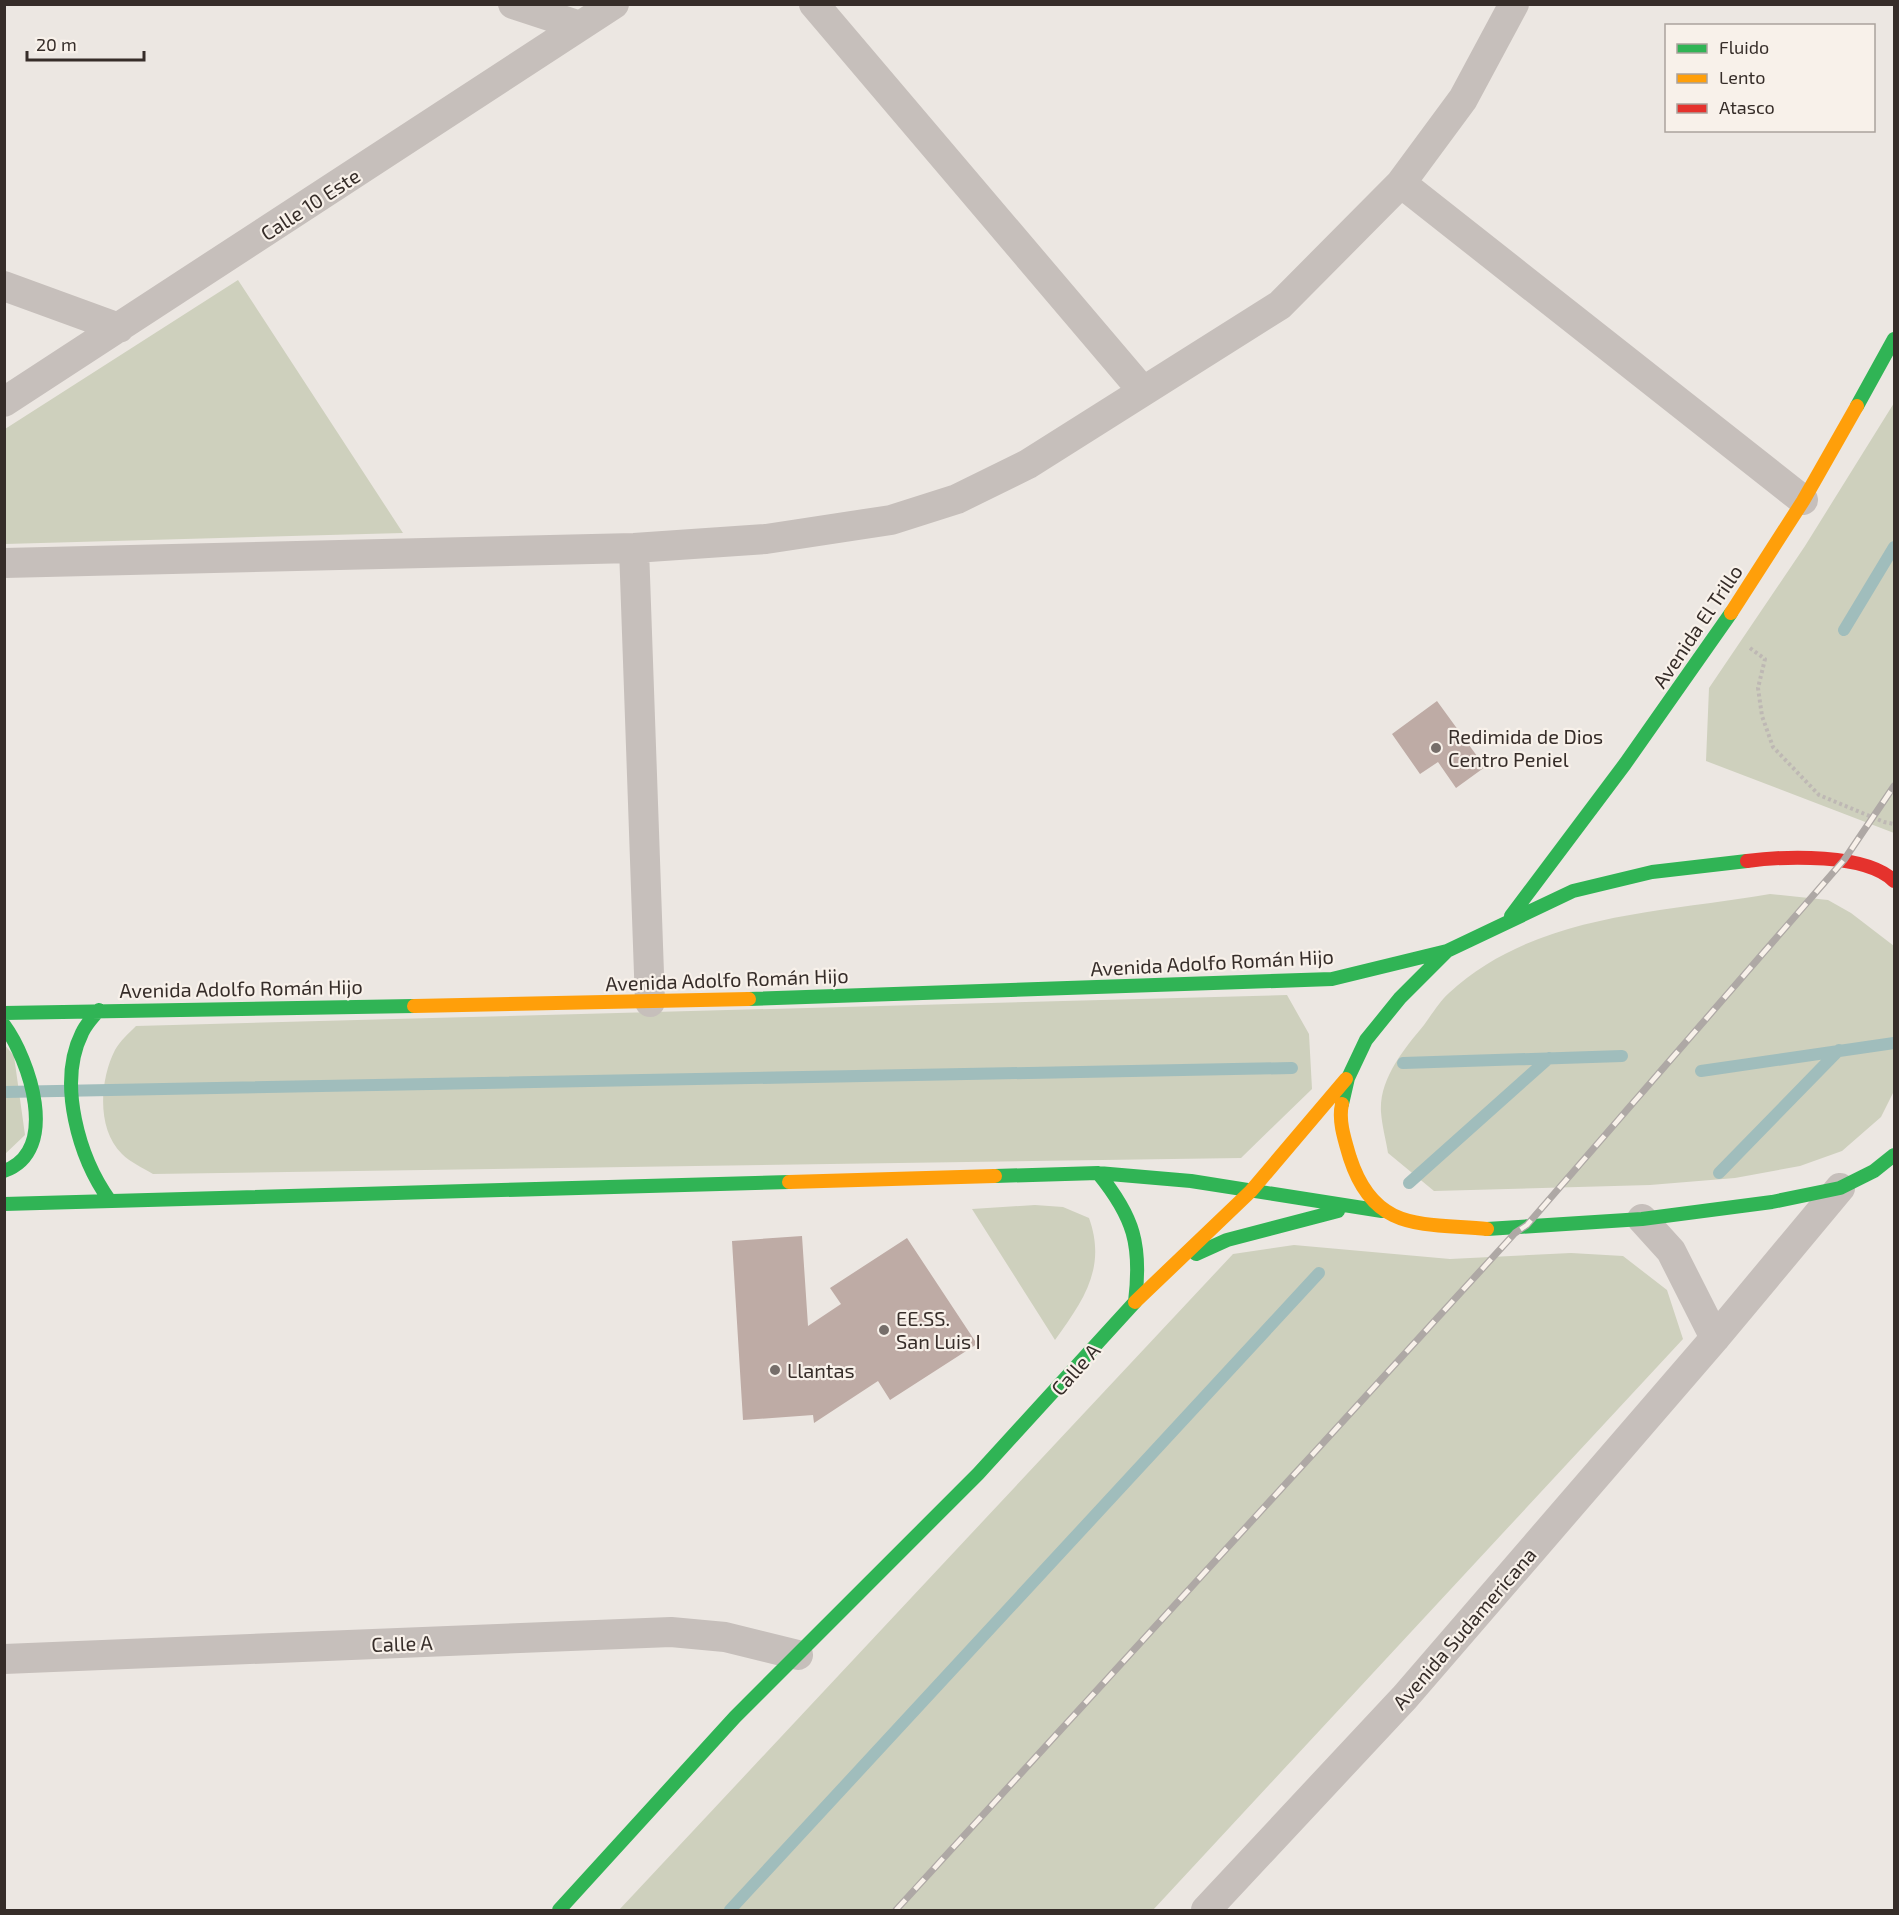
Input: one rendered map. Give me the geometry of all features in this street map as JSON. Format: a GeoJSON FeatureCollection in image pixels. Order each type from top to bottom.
{"type":"FeatureCollection","features":[{"type":"Feature","properties":{"kind":"main road","name":"Avenida El Trillo"},"geometry":{"type":"LineString","coordinates":[[1509,919],[1613,784],[1721,628],[1803,500],[1894,339]]}},
{"type":"Feature","properties":{"kind":"main road"},"geometry":{"type":"LineString","coordinates":[[1382,1211],[1359,1182],[1345,1141],[1340,1112],[1348,1078],[1366,1040],[1400,998],[1447,951],[1509,919],[1573,891],[1652,872],[1778,857],[1844,860],[1892,878]]}},
{"type":"Feature","properties":{"kind":"main road","name":"Avenida Adolfo Román Hijo"},"geometry":{"type":"LineString","coordinates":[[4,1013],[650,1002],[1332,979],[1447,951]]}},
{"type":"Feature","properties":{"kind":"main road"},"geometry":{"type":"LineString","coordinates":[[99,1010],[82,1034],[75,1068],[73,1104],[78,1139],[88,1166],[110,1201]]}},
{"type":"Feature","properties":{"kind":"main road"},"geometry":{"type":"LineString","coordinates":[[4,1171],[20,1163],[30,1142],[36,1105],[30,1068],[9,1030]]}},
{"type":"Feature","properties":{"kind":"main road","name":"Calle A"},"geometry":{"type":"LineString","coordinates":[[559,1911],[735,1717],[978,1474],[1135,1302],[1251,1191],[1348,1078]]}},
{"type":"Feature","properties":{"kind":"main road"},"geometry":{"type":"LineString","coordinates":[[1874,1171],[1894,1155]]}},
{"type":"Feature","properties":{"kind":"main road"},"geometry":{"type":"LineString","coordinates":[[4,1204],[1098,1173],[1191,1181],[1382,1211],[1403,1220],[1488,1229],[1642,1219],[1772,1202],[1840,1188],[1894,1164]]}},
{"type":"Feature","properties":{"kind":"main road"},"geometry":{"type":"LineString","coordinates":[[1098,1173],[1121,1200],[1136,1232],[1141,1267],[1135,1302]]}},
{"type":"Feature","properties":{"kind":"main road"},"geometry":{"type":"LineString","coordinates":[[1175,1264],[1227,1240],[1353,1207]]}},
{"type":"Feature","properties":{"kind":"street"},"geometry":{"type":"LineString","coordinates":[[513,4],[580,26]]}},
{"type":"Feature","properties":{"kind":"street","name":"Calle 10 Este"},"geometry":{"type":"LineString","coordinates":[[4,402],[614,4]]}},
{"type":"Feature","properties":{"kind":"street"},"geometry":{"type":"LineString","coordinates":[[814,4],[1142,390]]}},
{"type":"Feature","properties":{"kind":"street"},"geometry":{"type":"LineString","coordinates":[[4,563],[634,548],[766,539],[891,520],[957,500],[1028,464],[1280,305],[1401,183],[1463,99],[1514,4]]}},
{"type":"Feature","properties":{"kind":"street"},"geometry":{"type":"LineString","coordinates":[[1401,183],[1803,500]]}},
{"type":"Feature","properties":{"kind":"street"},"geometry":{"type":"LineString","coordinates":[[4,286],[119,328]]}},
{"type":"Feature","properties":{"kind":"street"},"geometry":{"type":"LineString","coordinates":[[634,548],[650,1002]]}},
{"type":"Feature","properties":{"kind":"street","name":"Avenida Sudamericana"},"geometry":{"type":"LineString","coordinates":[[1206,1911],[1405,1697],[1715,1338],[1840,1188]]}},
{"type":"Feature","properties":{"kind":"street"},"geometry":{"type":"LineString","coordinates":[[1642,1219],[1671,1251],[1715,1338]]}},
{"type":"Feature","properties":{"kind":"street","name":"Calle A"},"geometry":{"type":"LineString","coordinates":[[4,1659],[671,1632],[725,1637],[798,1655]]}},
{"type":"Feature","properties":{"kind":"path"},"geometry":{"type":"LineString","coordinates":[[1721,628],[1766,659],[1758,688],[1762,716],[1773,747],[1819,795],[1894,824]]}},
{"type":"Feature","properties":{"kind":"green space"},"geometry":{"type":"Polygon","coordinates":[[[238,280],[403,533],[5,544],[5,429],[238,280]]]}},
{"type":"Feature","properties":{"kind":"green space"},"geometry":{"type":"Polygon","coordinates":[[[1894,403],[1894,833],[1706,761],[1709,688],[1805,546],[1894,403]]]}},
{"type":"Feature","properties":{"kind":"green space"},"geometry":{"type":"Polygon","coordinates":[[[1770,894],[1828,900],[1851,913],[1894,946],[1894,1091],[1881,1117],[1842,1151],[1800,1166],[1735,1178],[1650,1185],[1434,1191],[1388,1153],[1382,1122],[1381,1100],[1388,1076],[1401,1054],[1442,1000],[1483,967],[1520,946],[1601,921],[1770,894]]]}},
{"type":"Feature","properties":{"kind":"green space"},"geometry":{"type":"Polygon","coordinates":[[[1287,995],[1309,1034],[1312,1089],[1241,1158],[153,1174],[122,1154],[114,1144],[104,1118],[104,1089],[110,1062],[119,1043],[136,1026],[1287,995]]]}},
{"type":"Feature","properties":{"kind":"green space"},"geometry":{"type":"Polygon","coordinates":[[[4,1044],[14,1056],[25,1135],[4,1155],[4,1044]]]}},
{"type":"Feature","properties":{"kind":"green space"},"geometry":{"type":"Polygon","coordinates":[[[1035,1205],[1063,1207],[1089,1218],[1094,1236],[1094,1268],[1089,1283],[1075,1312],[1055,1340],[972,1209],[1035,1205]]]}},
{"type":"Feature","properties":{"kind":"green space"},"geometry":{"type":"Polygon","coordinates":[[[1294,1245],[1450,1259],[1571,1253],[1623,1256],[1667,1290],[1683,1339],[1153,1910],[619,1910],[1233,1254],[1294,1245]]]}},
{"type":"Feature","properties":{"kind":"building","name":"Redimida de Dios Centro Peniel"},"geometry":{"type":"Polygon","coordinates":[[[1437,701],[1485,767],[1456,788],[1438,762],[1420,774],[1392,734],[1437,701]]]}},
{"type":"Feature","properties":{"kind":"building"},"geometry":{"type":"Polygon","coordinates":[[[802,1236],[808,1326],[841,1304],[830,1288],[907,1238],[977,1344],[890,1400],[878,1381],[814,1423],[813,1415],[743,1420],[732,1241],[802,1236]]]}},
{"type":"Feature","properties":{"kind":"waterway"},"geometry":{"type":"LineString","coordinates":[[1844,630],[1894,547]]}},
{"type":"Feature","properties":{"kind":"waterway"},"geometry":{"type":"LineString","coordinates":[[1701,1071],[1894,1043]]}},
{"type":"Feature","properties":{"kind":"waterway"},"geometry":{"type":"LineString","coordinates":[[1719,1173],[1839,1050]]}},
{"type":"Feature","properties":{"kind":"waterway"},"geometry":{"type":"LineString","coordinates":[[1403,1063],[1622,1056]]}},
{"type":"Feature","properties":{"kind":"waterway"},"geometry":{"type":"LineString","coordinates":[[1409,1183],[1549,1058]]}},
{"type":"Feature","properties":{"kind":"waterway"},"geometry":{"type":"LineString","coordinates":[[4,1092],[1292,1068]]}},
{"type":"Feature","properties":{"kind":"waterway"},"geometry":{"type":"LineString","coordinates":[[730,1910],[1319,1273]]}},
{"type":"Feature","properties":{"kind":"railway"},"geometry":{"type":"LineString","coordinates":[[896,1910],[1515,1233],[1527,1225],[1844,860],[1894,786]]}},
{"type":"Feature","properties":{"kind":"traffic: fast"},"geometry":{"type":"LineString","coordinates":[[1857,406],[1894,339]]}},
{"type":"Feature","properties":{"kind":"traffic: fast"},"geometry":{"type":"LineString","coordinates":[[1511,916],[1625,764],[1731,613]]}},
{"type":"Feature","properties":{"kind":"traffic: fast"},"geometry":{"type":"LineString","coordinates":[[1342,1104],[1348,1078],[1366,1040],[1400,998],[1447,951],[1573,891],[1652,872],[1747,861]]}},
{"type":"Feature","properties":{"kind":"traffic: fast"},"geometry":{"type":"LineString","coordinates":[[749,999],[1332,979],[1447,951]]}},
{"type":"Feature","properties":{"kind":"traffic: fast"},"geometry":{"type":"LineString","coordinates":[[4,1013],[414,1006]]}},
{"type":"Feature","properties":{"kind":"traffic: fast"},"geometry":{"type":"LineString","coordinates":[[99,1010],[84,1030],[75,1053],[71,1074],[72,1097],[75,1120],[89,1164],[110,1201]]}},
{"type":"Feature","properties":{"kind":"traffic: fast"},"geometry":{"type":"LineString","coordinates":[[4,1025],[23,1059],[35,1103],[36,1125],[32,1145],[21,1160],[4,1171]]}},
{"type":"Feature","properties":{"kind":"traffic: fast"},"geometry":{"type":"LineString","coordinates":[[1487,1229],[1642,1219],[1772,1202],[1840,1188],[1874,1171],[1894,1155]]}},
{"type":"Feature","properties":{"kind":"traffic: fast"},"geometry":{"type":"LineString","coordinates":[[1098,1173],[1120,1204],[1133,1233],[1137,1264],[1135,1302]]}},
{"type":"Feature","properties":{"kind":"traffic: fast"},"geometry":{"type":"LineString","coordinates":[[995,1176],[1098,1173],[1191,1181],[1382,1211]]}},
{"type":"Feature","properties":{"kind":"traffic: fast"},"geometry":{"type":"LineString","coordinates":[[4,1204],[789,1182]]}},
{"type":"Feature","properties":{"kind":"traffic: fast"},"geometry":{"type":"LineString","coordinates":[[1196,1254],[1227,1240],[1338,1211]]}},
{"type":"Feature","properties":{"kind":"traffic: fast"},"geometry":{"type":"LineString","coordinates":[[559,1910],[735,1717],[978,1474],[1135,1302]]}},
{"type":"Feature","properties":{"kind":"traffic: slow"},"geometry":{"type":"LineString","coordinates":[[1731,613],[1803,501],[1857,406]]}},
{"type":"Feature","properties":{"kind":"traffic: slow"},"geometry":{"type":"LineString","coordinates":[[414,1006],[749,999]]}},
{"type":"Feature","properties":{"kind":"traffic: slow"},"geometry":{"type":"LineString","coordinates":[[1135,1302],[1251,1191],[1346,1079]]}},
{"type":"Feature","properties":{"kind":"traffic: slow"},"geometry":{"type":"LineString","coordinates":[[1342,1104],[1341,1124],[1350,1158],[1360,1182],[1372,1199],[1386,1211],[1403,1219],[1441,1226],[1487,1229]]}},
{"type":"Feature","properties":{"kind":"traffic: slow"},"geometry":{"type":"LineString","coordinates":[[789,1182],[995,1176]]}},
{"type":"Feature","properties":{"kind":"traffic: jam"},"geometry":{"type":"LineString","coordinates":[[1747,861],[1782,858],[1845,861],[1865,865],[1894,881]]}},
{"type":"Feature","properties":{"kind":"place","name":"Redimida de Dios Centro Peniel"},"geometry":{"type":"Point","coordinates":[1436,748]}},
{"type":"Feature","properties":{"kind":"place","name":"EE.SS. San Luis I"},"geometry":{"type":"Point","coordinates":[884,1330]}},
{"type":"Feature","properties":{"kind":"place","name":"Llantas"},"geometry":{"type":"Point","coordinates":[775,1370]}}]}
